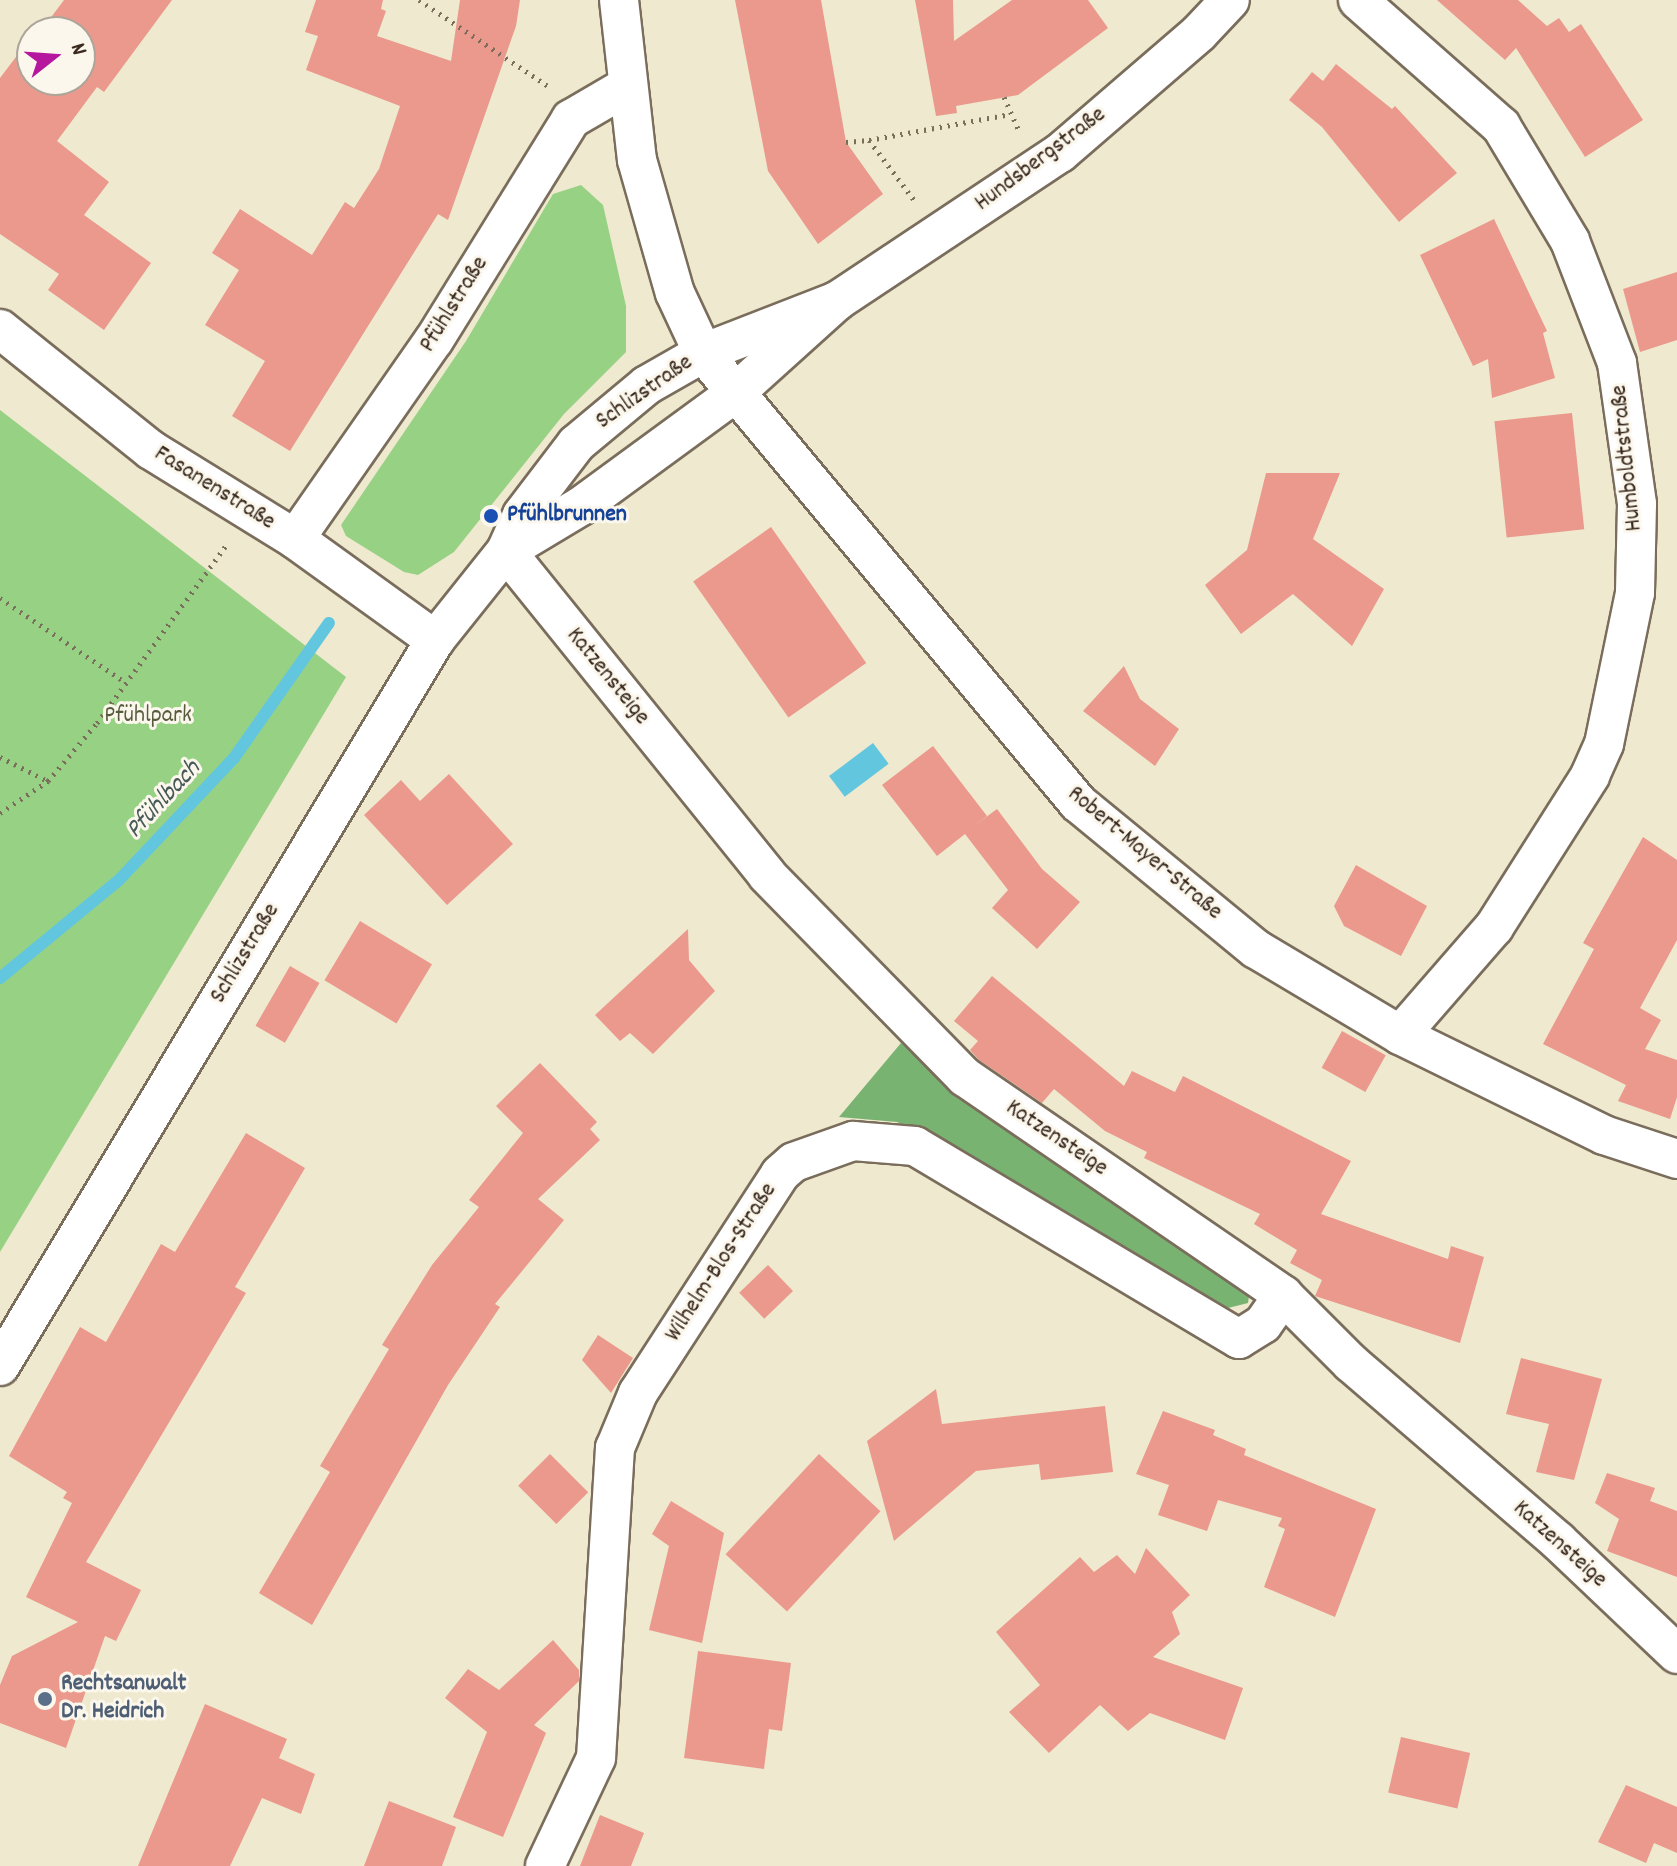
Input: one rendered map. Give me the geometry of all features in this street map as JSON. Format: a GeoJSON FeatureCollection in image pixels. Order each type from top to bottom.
{"type":"FeatureCollection","features":[{"type":"Feature","properties":{"kind":"street"},"geometry":{"type":"LineString","coordinates":[[619,0],[626,87],[656,235],[703,353],[734,394]]}},
{"type":"Feature","properties":{"kind":"street","name":"Hundsbergstraße"},"geometry":{"type":"LineString","coordinates":[[734,394],[837,301],[1060,153],[1199,33],[1230,0]]}},
{"type":"Feature","properties":{"kind":"street","name":"Humboldtstraße"},"geometry":{"type":"LineString","coordinates":[[1358,0],[1501,126],[1570,241],[1617,363],[1637,504],[1635,593],[1604,744],[1590,776],[1494,927],[1400,1035]]}},
{"type":"Feature","properties":{"kind":"street","name":"Pfühlstraße"},"geometry":{"type":"LineString","coordinates":[[295,539],[434,340],[571,119],[626,87]]}},
{"type":"Feature","properties":{"kind":"street","name":"Hundsbergstraße"},"geometry":{"type":"LineString","coordinates":[[703,353],[837,301]]}},
{"type":"Feature","properties":{"kind":"street","name":"Fasanenstraße"},"geometry":{"type":"LineString","coordinates":[[0,329],[107,419],[295,539],[435,640]]}},
{"type":"Feature","properties":{"kind":"street","name":"Schlizstraße"},"geometry":{"type":"LineString","coordinates":[[0,1366],[435,640],[506,551],[522,515],[576,444],[647,385],[703,353]]}},
{"type":"Feature","properties":{"kind":"street","name":"Robert-Mayer-Straße"},"geometry":{"type":"LineString","coordinates":[[734,394],[1078,803],[1256,949],[1400,1035],[1604,1135],[1677,1159]]}},
{"type":"Feature","properties":{"kind":"street","name":"Schlizstraße"},"geometry":{"type":"LineString","coordinates":[[506,551],[581,506],[734,394]]}},
{"type":"Feature","properties":{"kind":"street","name":"Katzensteige"},"geometry":{"type":"LineString","coordinates":[[506,551],[767,875],[965,1077],[1283,1295],[1351,1363],[1558,1541],[1677,1654]]}},
{"type":"Feature","properties":{"kind":"street","name":"Wilhelm-Blos-Straße"},"geometry":{"type":"LineString","coordinates":[[545,1866],[596,1758],[615,1448],[638,1393],[780,1174],[794,1162],[853,1141],[915,1146],[1239,1339],[1263,1324],[1283,1295]]}},
{"type":"Feature","properties":{"kind":"path"},"geometry":{"type":"LineString","coordinates":[[419,0],[548,85],[571,119]]}},
{"type":"Feature","properties":{"kind":"path"},"geometry":{"type":"LineString","coordinates":[[846,142],[1011,114]]}},
{"type":"Feature","properties":{"kind":"path"},"geometry":{"type":"LineString","coordinates":[[869,140],[940,234]]}},
{"type":"Feature","properties":{"kind":"path"},"geometry":{"type":"LineString","coordinates":[[0,813],[48,781],[250,513]]}},
{"type":"Feature","properties":{"kind":"path"},"geometry":{"type":"LineString","coordinates":[[0,598],[125,682]]}},
{"type":"Feature","properties":{"kind":"path"},"geometry":{"type":"LineString","coordinates":[[0,757],[48,781]]}},
{"type":"Feature","properties":{"kind":"green space"},"geometry":{"type":"Polygon","coordinates":[[[581,185],[603,205],[626,306],[626,352],[564,414],[454,552],[418,575],[404,572],[346,536],[341,525],[466,341],[553,194],[581,185]]]}},
{"type":"Feature","properties":{"kind":"green space","name":"Pfühlpark"},"geometry":{"type":"Polygon","coordinates":[[[0,410],[346,677],[0,1252],[0,410]]]}},
{"type":"Feature","properties":{"kind":"green space"},"geometry":{"type":"Polygon","coordinates":[[[901,1043],[1250,1289],[1248,1303],[1228,1308],[956,1146],[897,1122],[839,1117],[901,1043]]]}},
{"type":"Feature","properties":{"kind":"water"},"geometry":{"type":"Polygon","coordinates":[[[873,743],[889,764],[845,797],[829,776],[873,743]]]}},
{"type":"Feature","properties":{"kind":"building"},"geometry":{"type":"Polygon","coordinates":[[[64,0],[172,0],[104,92],[96,88],[96,16],[52,16],[64,0]]]}},
{"type":"Feature","properties":{"kind":"building"},"geometry":{"type":"Polygon","coordinates":[[[316,0],[383,0],[381,9],[386,11],[377,36],[451,61],[460,0],[520,0],[516,26],[448,220],[438,214],[290,451],[232,416],[265,361],[205,325],[239,270],[212,253],[240,209],[312,255],[345,202],[354,208],[379,169],[400,106],[306,70],[318,36],[305,32],[316,0]]]}},
{"type":"Feature","properties":{"kind":"building"},"geometry":{"type":"Polygon","coordinates":[[[735,0],[821,0],[846,142],[883,194],[818,244],[768,171],[735,0]]]}},
{"type":"Feature","properties":{"kind":"building"},"geometry":{"type":"Polygon","coordinates":[[[915,0],[953,0],[954,41],[1012,0],[1088,0],[1108,28],[1018,95],[956,106],[957,113],[936,116],[915,0]]]}},
{"type":"Feature","properties":{"kind":"building"},"geometry":{"type":"Polygon","coordinates":[[[1437,0],[1518,0],[1547,26],[1559,18],[1569,32],[1581,24],[1643,120],[1585,157],[1516,48],[1505,60],[1437,0]]]}},
{"type":"Feature","properties":{"kind":"building"},"geometry":{"type":"Polygon","coordinates":[[[16,57],[16,96],[90,96],[57,141],[109,182],[84,215],[151,263],[104,330],[48,290],[59,274],[0,234],[0,78],[16,57]]]}},
{"type":"Feature","properties":{"kind":"building"},"geometry":{"type":"Polygon","coordinates":[[[1336,64],[1392,109],[1395,106],[1457,173],[1399,222],[1322,127],[1289,100],[1312,72],[1323,81],[1336,64]]]}},
{"type":"Feature","properties":{"kind":"building"},"geometry":{"type":"Polygon","coordinates":[[[1494,219],[1547,331],[1543,333],[1555,378],[1492,398],[1488,359],[1473,366],[1420,255],[1494,219]]]}},
{"type":"Feature","properties":{"kind":"building"},"geometry":{"type":"Polygon","coordinates":[[[1677,272],[1677,340],[1640,352],[1623,289],[1677,272]]]}},
{"type":"Feature","properties":{"kind":"building"},"geometry":{"type":"Polygon","coordinates":[[[1572,413],[1584,529],[1507,538],[1494,421],[1572,413]]]}},
{"type":"Feature","properties":{"kind":"building"},"geometry":{"type":"Polygon","coordinates":[[[1266,473],[1340,473],[1313,539],[1384,589],[1352,646],[1293,594],[1241,634],[1205,585],[1247,550],[1266,473]]]}},
{"type":"Feature","properties":{"kind":"building"},"geometry":{"type":"Polygon","coordinates":[[[771,527],[866,663],[788,717],[693,581],[771,527]]]}},
{"type":"Feature","properties":{"kind":"building"},"geometry":{"type":"Polygon","coordinates":[[[1124,666],[1140,699],[1179,729],[1155,766],[1083,711],[1124,666]]]}},
{"type":"Feature","properties":{"kind":"building"},"geometry":{"type":"Polygon","coordinates":[[[933,746],[987,816],[974,826],[997,809],[1042,869],[1080,902],[1037,949],[992,908],[1008,890],[965,834],[937,856],[882,785],[933,746]]]}},
{"type":"Feature","properties":{"kind":"building"},"geometry":{"type":"Polygon","coordinates":[[[449,774],[513,844],[447,905],[364,815],[401,780],[420,801],[449,774]]]}},
{"type":"Feature","properties":{"kind":"building"},"geometry":{"type":"Polygon","coordinates":[[[1643,837],[1677,860],[1677,940],[1640,1008],[1661,1020],[1645,1049],[1677,1060],[1677,1097],[1670,1119],[1618,1101],[1626,1085],[1543,1044],[1594,949],[1583,943],[1643,837]]]}},
{"type":"Feature","properties":{"kind":"building"},"geometry":{"type":"Polygon","coordinates":[[[1356,865],[1427,906],[1401,956],[1344,926],[1334,906],[1356,865]]]}},
{"type":"Feature","properties":{"kind":"building"},"geometry":{"type":"Polygon","coordinates":[[[360,921],[432,964],[396,1023],[324,980],[360,921]]]}},
{"type":"Feature","properties":{"kind":"building"},"geometry":{"type":"Polygon","coordinates":[[[688,929],[689,960],[715,991],[653,1054],[630,1033],[620,1041],[595,1015],[688,929]]]}},
{"type":"Feature","properties":{"kind":"building"},"geometry":{"type":"Polygon","coordinates":[[[290,966],[319,983],[285,1043],[256,1026],[290,966]]]}},
{"type":"Feature","properties":{"kind":"building"},"geometry":{"type":"Polygon","coordinates":[[[992,976],[1124,1086],[1132,1071],[1175,1092],[1183,1076],[1351,1161],[1321,1214],[1448,1259],[1451,1246],[1484,1257],[1460,1343],[1315,1296],[1322,1280],[1290,1263],[1297,1250],[1254,1224],[1260,1214],[1144,1158],[1147,1152],[1105,1131],[1054,1089],[1042,1103],[979,1060],[970,1050],[978,1041],[954,1021],[992,976]]]}},
{"type":"Feature","properties":{"kind":"building"},"geometry":{"type":"Polygon","coordinates":[[[1342,1031],[1386,1055],[1365,1092],[1322,1068],[1342,1031]]]}},
{"type":"Feature","properties":{"kind":"building"},"geometry":{"type":"Polygon","coordinates":[[[540,1063],[597,1122],[590,1129],[600,1140],[538,1199],[564,1220],[495,1304],[500,1307],[448,1385],[312,1625],[259,1593],[330,1472],[320,1466],[389,1349],[382,1345],[432,1265],[479,1207],[469,1200],[523,1133],[496,1106],[540,1063]]]}},
{"type":"Feature","properties":{"kind":"building"},"geometry":{"type":"Polygon","coordinates":[[[246,1133],[305,1168],[235,1287],[246,1293],[86,1562],[141,1590],[116,1641],[105,1636],[66,1748],[0,1723],[0,1685],[12,1656],[78,1622],[26,1597],[72,1503],[63,1498],[67,1492],[9,1456],[80,1327],[106,1342],[161,1244],[175,1252],[246,1133]]]}},
{"type":"Feature","properties":{"kind":"building"},"geometry":{"type":"Polygon","coordinates":[[[768,1265],[793,1291],[764,1319],[739,1293],[768,1265]]]}},
{"type":"Feature","properties":{"kind":"building"},"geometry":{"type":"Polygon","coordinates":[[[598,1335],[633,1358],[611,1393],[582,1360],[598,1335]]]}},
{"type":"Feature","properties":{"kind":"building"},"geometry":{"type":"Polygon","coordinates":[[[1521,1358],[1602,1379],[1574,1480],[1536,1472],[1549,1424],[1506,1414],[1521,1358]]]}},
{"type":"Feature","properties":{"kind":"building"},"geometry":{"type":"Polygon","coordinates":[[[936,1389],[942,1424],[1105,1406],[1113,1472],[1041,1480],[1039,1464],[976,1471],[894,1541],[867,1441],[936,1389]]]}},
{"type":"Feature","properties":{"kind":"building"},"geometry":{"type":"Polygon","coordinates":[[[1163,1411],[1215,1430],[1213,1435],[1246,1449],[1244,1455],[1376,1509],[1335,1617],[1264,1587],[1285,1529],[1278,1526],[1282,1518],[1218,1500],[1207,1531],[1158,1515],[1169,1485],[1136,1474],[1163,1411]]]}},
{"type":"Feature","properties":{"kind":"building"},"geometry":{"type":"Polygon","coordinates":[[[550,1454],[588,1492],[556,1524],[518,1486],[550,1454]]]}},
{"type":"Feature","properties":{"kind":"building"},"geometry":{"type":"Polygon","coordinates":[[[819,1454],[880,1511],[787,1611],[726,1554],[819,1454]]]}},
{"type":"Feature","properties":{"kind":"building"},"geometry":{"type":"Polygon","coordinates":[[[1607,1473],[1655,1488],[1650,1501],[1677,1511],[1677,1577],[1607,1551],[1619,1519],[1595,1503],[1607,1473]]]}},
{"type":"Feature","properties":{"kind":"building"},"geometry":{"type":"Polygon","coordinates":[[[671,1501],[724,1533],[702,1643],[649,1630],[669,1546],[652,1534],[671,1501]]]}},
{"type":"Feature","properties":{"kind":"building"},"geometry":{"type":"Polygon","coordinates":[[[1146,1548],[1190,1595],[1172,1612],[1180,1634],[1153,1657],[1243,1688],[1225,1740],[1150,1713],[1128,1731],[1100,1705],[1049,1753],[1009,1712],[1040,1685],[996,1632],[1080,1557],[1094,1572],[1117,1555],[1135,1574],[1146,1548]]]}},
{"type":"Feature","properties":{"kind":"building"},"geometry":{"type":"Polygon","coordinates":[[[553,1640],[579,1670],[579,1681],[534,1725],[546,1733],[503,1837],[453,1817],[487,1732],[445,1698],[468,1669],[499,1690],[553,1640]]]}},
{"type":"Feature","properties":{"kind":"building"},"geometry":{"type":"Polygon","coordinates":[[[698,1651],[791,1663],[782,1731],[769,1729],[764,1769],[684,1758],[698,1651]]]}},
{"type":"Feature","properties":{"kind":"building"},"geometry":{"type":"Polygon","coordinates":[[[205,1704],[287,1739],[279,1758],[315,1774],[301,1814],[262,1798],[230,1866],[138,1866],[205,1704]]]}},
{"type":"Feature","properties":{"kind":"building"},"geometry":{"type":"Polygon","coordinates":[[[1401,1737],[1470,1753],[1457,1809],[1388,1793],[1401,1737]]]}},
{"type":"Feature","properties":{"kind":"building"},"geometry":{"type":"Polygon","coordinates":[[[1626,1785],[1677,1807],[1677,1853],[1654,1843],[1646,1863],[1598,1842],[1626,1785]]]}},
{"type":"Feature","properties":{"kind":"building"},"geometry":{"type":"Polygon","coordinates":[[[389,1801],[456,1827],[442,1866],[364,1866],[389,1801]]]}},
{"type":"Feature","properties":{"kind":"building"},"geometry":{"type":"Polygon","coordinates":[[[600,1815],[644,1833],[631,1866],[580,1866],[600,1815]]]}},
{"type":"Feature","properties":{"kind":"waterway","name":"Pfühlbach"},"geometry":{"type":"LineString","coordinates":[[0,978],[119,880],[234,758],[329,623]]}},
{"type":"Feature","properties":{"kind":"place","name":"Pfühlbrunnen"},"geometry":{"type":"Point","coordinates":[491,516]}},
{"type":"Feature","properties":{"kind":"place","name":"Rechtsanwalt Dr. Heidrich"},"geometry":{"type":"Point","coordinates":[45,1699]}}]}
